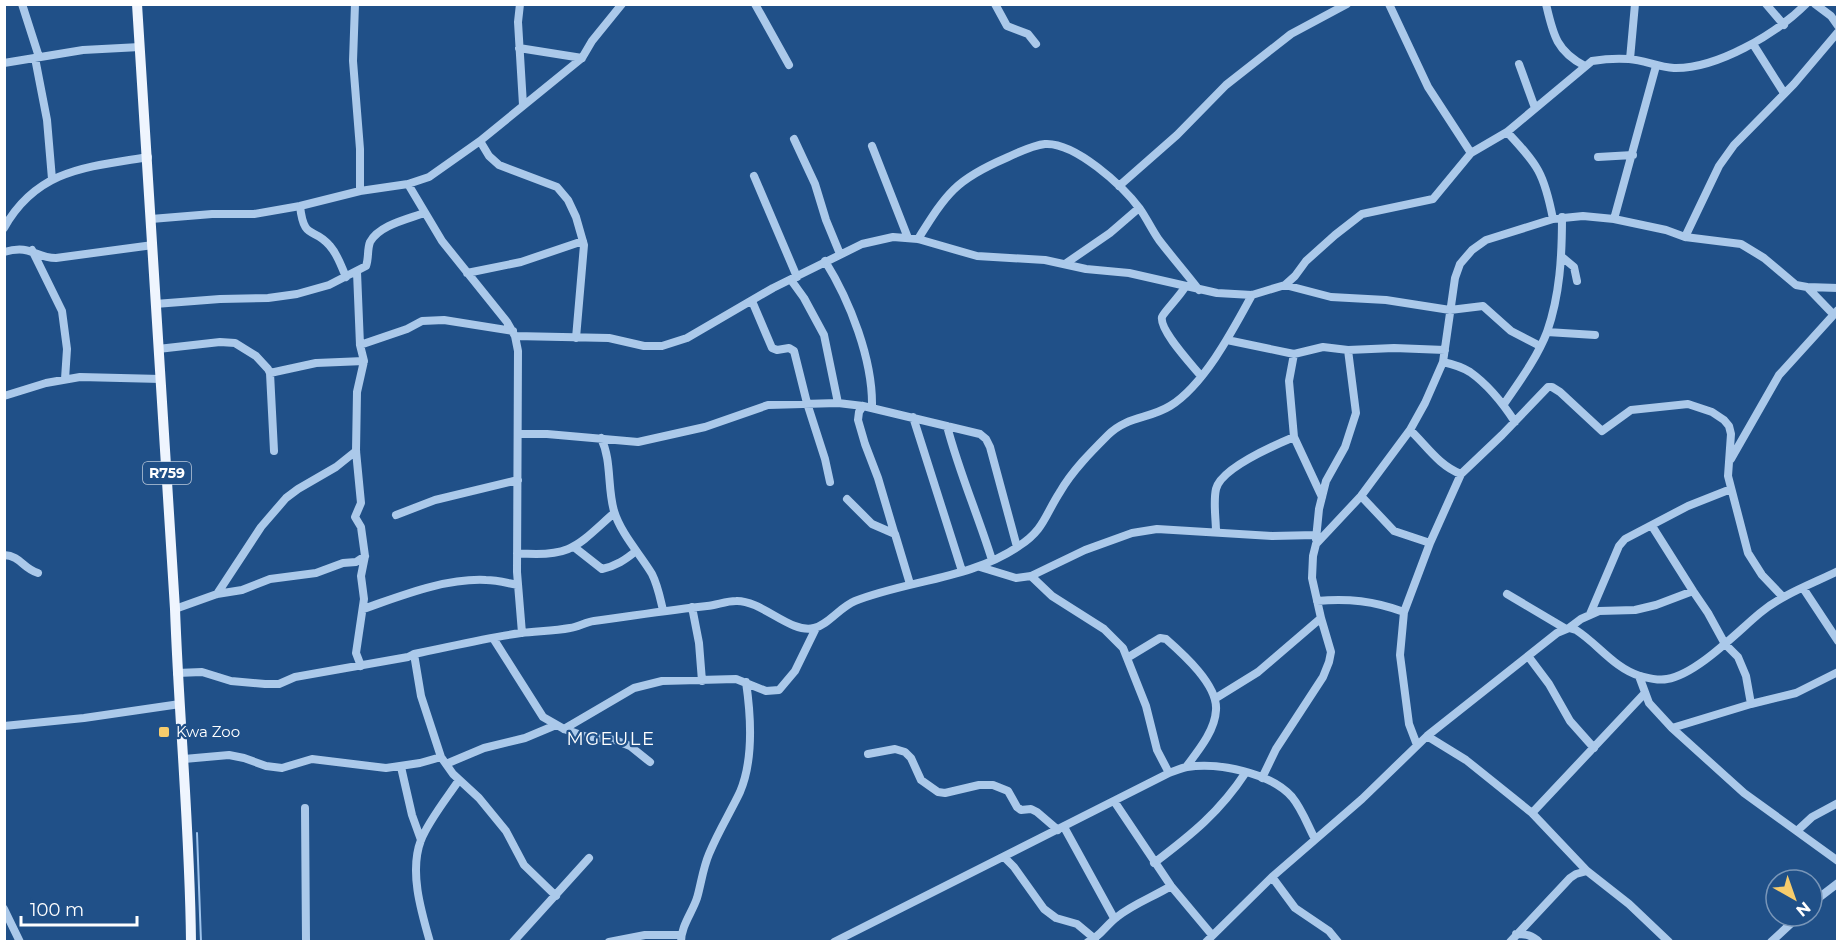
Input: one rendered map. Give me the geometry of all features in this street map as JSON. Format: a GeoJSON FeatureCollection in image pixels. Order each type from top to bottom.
{"type":"FeatureCollection","features":[{"type":"Feature","properties":{"kind":"main road","name":"R759"},"geometry":{"type":"LineString","coordinates":[[137,4],[184,759],[191,881],[191,942]]}},
{"type":"Feature","properties":{"kind":"street"},"geometry":{"type":"LineString","coordinates":[[22,4],[37,58],[47,120],[52,179]]}},
{"type":"Feature","properties":{"kind":"street"},"geometry":{"type":"LineString","coordinates":[[355,4],[353,61],[360,149],[360,191]]}},
{"type":"Feature","properties":{"kind":"street"},"geometry":{"type":"LineString","coordinates":[[520,4],[518,22],[523,105]]}},
{"type":"Feature","properties":{"kind":"street"},"geometry":{"type":"LineString","coordinates":[[151,219],[212,214],[254,214],[300,207],[360,191],[408,184],[429,177],[480,141],[582,58],[592,41],[622,4]]}},
{"type":"Feature","properties":{"kind":"street"},"geometry":{"type":"LineString","coordinates":[[755,4],[789,65]]}},
{"type":"Feature","properties":{"kind":"street"},"geometry":{"type":"LineString","coordinates":[[995,4],[1007,26],[1028,34],[1036,44]]}},
{"type":"Feature","properties":{"kind":"street"},"geometry":{"type":"LineString","coordinates":[[1119,186],[1177,135],[1227,86],[1291,34],[1347,4]]}},
{"type":"Feature","properties":{"kind":"street"},"geometry":{"type":"LineString","coordinates":[[1389,4],[1428,87],[1471,153]]}},
{"type":"Feature","properties":{"kind":"street"},"geometry":{"type":"LineString","coordinates":[[1546,4],[1551,25],[1560,46],[1569,57],[1585,66]]}},
{"type":"Feature","properties":{"kind":"street"},"geometry":{"type":"LineString","coordinates":[[1630,59],[1635,4]]}},
{"type":"Feature","properties":{"kind":"street"},"geometry":{"type":"LineString","coordinates":[[1767,4],[1784,25]]}},
{"type":"Feature","properties":{"kind":"street"},"geometry":{"type":"LineString","coordinates":[[360,345],[422,321],[444,320],[514,333],[609,338],[644,346],[662,346],[687,338],[825,261],[862,244],[893,237],[918,239],[977,255],[1045,260],[1129,273],[1199,290],[1252,295],[1285,285],[1342,228],[1362,214],[1433,199],[1471,153],[1507,132],[1592,61],[1607,58],[1630,59],[1656,66],[1676,68],[1702,64],[1753,44],[1784,25],[1806,4]]}},
{"type":"Feature","properties":{"kind":"street"},"geometry":{"type":"LineString","coordinates":[[1815,4],[1831,16],[1838,26]]}},
{"type":"Feature","properties":{"kind":"street"},"geometry":{"type":"LineString","coordinates":[[1685,237],[1696,211],[1734,145],[1800,78],[1838,32]]}},
{"type":"Feature","properties":{"kind":"street"},"geometry":{"type":"LineString","coordinates":[[1753,44],[1773,79],[1784,93]]}},
{"type":"Feature","properties":{"kind":"street"},"geometry":{"type":"LineString","coordinates":[[4,63],[83,50],[140,47]]}},
{"type":"Feature","properties":{"kind":"street"},"geometry":{"type":"LineString","coordinates":[[519,48],[582,58]]}},
{"type":"Feature","properties":{"kind":"street"},"geometry":{"type":"LineString","coordinates":[[1519,64],[1535,108]]}},
{"type":"Feature","properties":{"kind":"street"},"geometry":{"type":"LineString","coordinates":[[1614,219],[1656,66]]}},
{"type":"Feature","properties":{"kind":"street"},"geometry":{"type":"LineString","coordinates":[[1504,404],[1540,346],[1546,332],[1562,257],[1558,218],[1540,172],[1532,159],[1507,132]]}},
{"type":"Feature","properties":{"kind":"street"},"geometry":{"type":"LineString","coordinates":[[794,140],[815,184],[840,254]]}},
{"type":"Feature","properties":{"kind":"street"},"geometry":{"type":"LineString","coordinates":[[480,141],[489,156],[499,165],[563,192],[576,217],[584,253],[576,338]]}},
{"type":"Feature","properties":{"kind":"street"},"geometry":{"type":"LineString","coordinates":[[918,239],[944,198],[956,185],[984,168],[1043,144],[1057,145],[1090,163],[1119,186],[1139,208],[1158,240],[1199,290]]}},
{"type":"Feature","properties":{"kind":"street"},"geometry":{"type":"LineString","coordinates":[[872,146],[908,238]]}},
{"type":"Feature","properties":{"kind":"street"},"geometry":{"type":"LineString","coordinates":[[1598,157],[1633,155]]}},
{"type":"Feature","properties":{"kind":"street"},"geometry":{"type":"LineString","coordinates":[[4,228],[26,197],[52,179],[93,166],[148,158]]}},
{"type":"Feature","properties":{"kind":"street"},"geometry":{"type":"LineString","coordinates":[[754,176],[794,279],[824,335],[838,403]]}},
{"type":"Feature","properties":{"kind":"street"},"geometry":{"type":"LineString","coordinates":[[408,184],[441,241],[489,298],[514,333],[518,351],[518,585],[522,633]]}},
{"type":"Feature","properties":{"kind":"street"},"geometry":{"type":"LineString","coordinates":[[300,207],[303,226],[329,244],[346,277]]}},
{"type":"Feature","properties":{"kind":"street"},"geometry":{"type":"LineString","coordinates":[[1065,264],[1110,233],[1139,208]]}},
{"type":"Feature","properties":{"kind":"street"},"geometry":{"type":"LineString","coordinates":[[155,304],[268,298],[297,294],[328,285],[357,272],[368,263],[371,242],[379,233],[424,213]]}},
{"type":"Feature","properties":{"kind":"street"},"geometry":{"type":"LineString","coordinates":[[980,567],[1017,578],[1031,576],[1085,550],[1132,533],[1157,529],[1317,540],[1361,495],[1410,430],[1443,362],[1455,278],[1460,264],[1472,250],[1486,240],[1558,218],[1583,216],[1614,219],[1666,230],[1685,237],[1741,244],[1764,258],[1796,285],[1838,288]]}},
{"type":"Feature","properties":{"kind":"street"},"geometry":{"type":"LineString","coordinates":[[467,273],[521,262],[583,241]]}},
{"type":"Feature","properties":{"kind":"street"},"geometry":{"type":"LineString","coordinates":[[4,252],[15,249],[32,250],[47,258],[56,258],[153,245]]}},
{"type":"Feature","properties":{"kind":"street"},"geometry":{"type":"LineString","coordinates":[[32,250],[62,311],[66,349],[65,379]]}},
{"type":"Feature","properties":{"kind":"street"},"geometry":{"type":"LineString","coordinates":[[1562,257],[1574,267],[1577,281]]}},
{"type":"Feature","properties":{"kind":"street"},"geometry":{"type":"LineString","coordinates":[[825,261],[841,287],[854,319],[871,385],[868,406],[858,415],[860,425],[898,539],[910,584]]}},
{"type":"Feature","properties":{"kind":"street"},"geometry":{"type":"LineString","coordinates":[[357,272],[360,345],[364,361],[357,392],[356,451],[361,503],[355,517],[361,527],[365,556],[361,576],[364,599],[356,653],[360,666]]}},
{"type":"Feature","properties":{"kind":"street"},"geometry":{"type":"LineString","coordinates":[[1285,285],[1331,297],[1386,300],[1450,310],[1483,306],[1511,331],[1540,346]]}},
{"type":"Feature","properties":{"kind":"street"},"geometry":{"type":"LineString","coordinates":[[1185,287],[1180,297],[1165,313],[1162,321],[1166,333],[1201,376]]}},
{"type":"Feature","properties":{"kind":"street"},"geometry":{"type":"LineString","coordinates":[[1729,463],[1779,375],[1835,312],[1807,287]]}},
{"type":"Feature","properties":{"kind":"street"},"geometry":{"type":"LineString","coordinates":[[446,764],[484,748],[560,727],[640,686],[662,681],[736,679],[766,690],[779,690],[787,684],[795,671],[816,628],[851,603],[879,592],[980,567],[1017,548],[1033,535],[1044,523],[1059,492],[1109,434],[1123,422],[1161,411],[1172,405],[1192,387],[1227,340],[1252,295]]}},
{"type":"Feature","properties":{"kind":"street"},"geometry":{"type":"LineString","coordinates":[[752,301],[772,348],[777,350],[789,348],[794,351],[830,483]]}},
{"type":"Feature","properties":{"kind":"street"},"geometry":{"type":"LineString","coordinates":[[1546,332],[1595,335]]}},
{"type":"Feature","properties":{"kind":"street"},"geometry":{"type":"LineString","coordinates":[[1227,340],[1294,354],[1323,347],[1348,350],[1394,348],[1445,350]]}},
{"type":"Feature","properties":{"kind":"street"},"geometry":{"type":"LineString","coordinates":[[158,349],[220,342],[235,343],[256,356],[270,373],[274,451]]}},
{"type":"Feature","properties":{"kind":"street"},"geometry":{"type":"LineString","coordinates":[[1262,778],[1276,749],[1323,677],[1329,662],[1330,646],[1320,618],[1312,569],[1326,481],[1345,447],[1356,413],[1348,350]]}},
{"type":"Feature","properties":{"kind":"street"},"geometry":{"type":"LineString","coordinates":[[1294,354],[1289,381],[1294,437],[1322,497]]}},
{"type":"Feature","properties":{"kind":"street"},"geometry":{"type":"LineString","coordinates":[[270,373],[316,363],[364,361]]}},
{"type":"Feature","properties":{"kind":"street"},"geometry":{"type":"LineString","coordinates":[[1443,362],[1470,372],[1504,404],[1515,422]]}},
{"type":"Feature","properties":{"kind":"street"},"geometry":{"type":"LineString","coordinates":[[4,396],[80,377],[161,378]]}},
{"type":"Feature","properties":{"kind":"street"},"geometry":{"type":"LineString","coordinates":[[1417,744],[1409,724],[1400,655],[1404,612],[1430,543],[1461,474],[1549,387],[1560,392],[1602,431],[1631,410],[1690,404],[1712,412],[1727,424],[1731,434],[1728,476],[1748,553],[1762,575],[1783,597]]}},
{"type":"Feature","properties":{"kind":"street"},"geometry":{"type":"LineString","coordinates":[[518,434],[547,434],[638,442],[705,427],[768,405],[838,403],[868,406],[980,434],[987,439],[1017,548]]}},
{"type":"Feature","properties":{"kind":"street"},"geometry":{"type":"LineString","coordinates":[[914,417],[962,571]]}},
{"type":"Feature","properties":{"kind":"street"},"geometry":{"type":"LineString","coordinates":[[947,426],[955,456],[979,518],[992,560]]}},
{"type":"Feature","properties":{"kind":"street"},"geometry":{"type":"LineString","coordinates":[[1410,430],[1443,464],[1450,470],[1461,474]]}},
{"type":"Feature","properties":{"kind":"street"},"geometry":{"type":"LineString","coordinates":[[1216,532],[1216,489],[1220,480],[1253,457],[1294,437]]}},
{"type":"Feature","properties":{"kind":"street"},"geometry":{"type":"LineString","coordinates":[[601,438],[606,448],[609,490],[614,513],[652,574],[659,590],[663,610]]}},
{"type":"Feature","properties":{"kind":"street"},"geometry":{"type":"LineString","coordinates":[[217,594],[261,527],[286,498],[336,467],[356,451]]}},
{"type":"Feature","properties":{"kind":"street"},"geometry":{"type":"LineString","coordinates":[[396,515],[435,500],[518,480]]}},
{"type":"Feature","properties":{"kind":"street"},"geometry":{"type":"LineString","coordinates":[[1590,614],[1619,546],[1632,535],[1688,506],[1731,489]]}},
{"type":"Feature","properties":{"kind":"street"},"geometry":{"type":"LineString","coordinates":[[1361,495],[1394,531],[1430,543]]}},
{"type":"Feature","properties":{"kind":"street"},"geometry":{"type":"LineString","coordinates":[[847,499],[872,524],[894,532]]}},
{"type":"Feature","properties":{"kind":"street"},"geometry":{"type":"LineString","coordinates":[[518,553],[559,554],[574,547],[614,513]]}},
{"type":"Feature","properties":{"kind":"street"},"geometry":{"type":"LineString","coordinates":[[1652,526],[1708,613],[1725,644],[1734,651],[1742,666],[1751,704]]}},
{"type":"Feature","properties":{"kind":"street"},"geometry":{"type":"LineString","coordinates":[[574,547],[602,569],[623,561],[636,550]]}},
{"type":"Feature","properties":{"kind":"street"},"geometry":{"type":"LineString","coordinates":[[4,555],[14,556],[28,570],[38,573]]}},
{"type":"Feature","properties":{"kind":"street"},"geometry":{"type":"LineString","coordinates":[[175,609],[217,594],[242,590],[270,579],[316,573],[343,563],[356,562],[365,556]]}},
{"type":"Feature","properties":{"kind":"street"},"geometry":{"type":"LineString","coordinates":[[1507,594],[1568,629],[1576,630],[1615,662],[1639,676],[1657,680],[1684,673],[1725,644],[1760,613],[1783,597],[1838,571]]}},
{"type":"Feature","properties":{"kind":"street"},"geometry":{"type":"LineString","coordinates":[[1031,576],[1052,596],[1104,629],[1123,648],[1146,706],[1157,750],[1169,773]]}},
{"type":"Feature","properties":{"kind":"street"},"geometry":{"type":"LineString","coordinates":[[363,609],[455,582],[483,580],[518,585]]}},
{"type":"Feature","properties":{"kind":"street"},"geometry":{"type":"LineString","coordinates":[[1803,588],[1838,641]]}},
{"type":"Feature","properties":{"kind":"street"},"geometry":{"type":"LineString","coordinates":[[1114,801],[1154,863],[1209,938],[1272,877],[1362,800],[1417,744],[1557,633],[1599,611],[1635,610],[1693,591]]}},
{"type":"Feature","properties":{"kind":"street"},"geometry":{"type":"LineString","coordinates":[[1317,601],[1342,598],[1361,600],[1386,605],[1404,612]]}},
{"type":"Feature","properties":{"kind":"street"},"geometry":{"type":"LineString","coordinates":[[177,673],[202,672],[231,681],[279,684],[295,677],[408,657],[493,638],[572,628],[591,621],[611,620],[663,610],[744,600],[800,627],[816,628]]}},
{"type":"Feature","properties":{"kind":"street"},"geometry":{"type":"LineString","coordinates":[[692,607],[699,643],[702,681]]}},
{"type":"Feature","properties":{"kind":"street"},"geometry":{"type":"LineString","coordinates":[[1216,698],[1258,672],[1320,618]]}},
{"type":"Feature","properties":{"kind":"street"},"geometry":{"type":"LineString","coordinates":[[493,638],[543,717],[560,727],[584,736],[615,740],[630,746],[650,762]]}},
{"type":"Feature","properties":{"kind":"street"},"geometry":{"type":"LineString","coordinates":[[1127,658],[1160,638],[1166,639],[1202,676],[1216,698],[1213,724],[1203,744],[1186,767]]}},
{"type":"Feature","properties":{"kind":"street"},"geometry":{"type":"LineString","coordinates":[[414,654],[421,696],[441,757],[459,780],[479,798],[507,831],[524,865],[556,896]]}},
{"type":"Feature","properties":{"kind":"street"},"geometry":{"type":"LineString","coordinates":[[1528,656],[1549,684],[1570,721],[1594,748]]}},
{"type":"Feature","properties":{"kind":"street"},"geometry":{"type":"LineString","coordinates":[[1672,728],[1796,693],[1838,672]]}},
{"type":"Feature","properties":{"kind":"street"},"geometry":{"type":"LineString","coordinates":[[1639,676],[1649,703],[1672,728],[1744,793],[1838,861]]}},
{"type":"Feature","properties":{"kind":"street"},"geometry":{"type":"LineString","coordinates":[[609,942],[645,935],[681,938],[696,900],[708,857],[742,783],[749,743],[746,682]]}},
{"type":"Feature","properties":{"kind":"street"},"geometry":{"type":"LineString","coordinates":[[1532,813],[1644,694]]}},
{"type":"Feature","properties":{"kind":"street"},"geometry":{"type":"LineString","coordinates":[[4,726],[84,718],[180,704]]}},
{"type":"Feature","properties":{"kind":"street"},"geometry":{"type":"LineString","coordinates":[[1427,736],[1466,760],[1532,813],[1587,871],[1629,904],[1669,942]]}},
{"type":"Feature","properties":{"kind":"street"},"geometry":{"type":"LineString","coordinates":[[868,754],[895,749],[905,752],[921,780],[938,792],[945,793],[979,784],[993,785],[1008,791],[1021,810],[1031,809],[1061,828],[1114,918]]}},
{"type":"Feature","properties":{"kind":"street"},"geometry":{"type":"LineString","coordinates":[[184,759],[229,755],[266,766],[282,768],[312,759],[386,768],[441,757]]}},
{"type":"Feature","properties":{"kind":"street"},"geometry":{"type":"LineString","coordinates":[[834,942],[1169,773],[1186,767],[1209,765],[1246,772],[1262,778],[1291,795],[1315,839]]}},
{"type":"Feature","properties":{"kind":"street"},"geometry":{"type":"LineString","coordinates":[[400,767],[421,840]]}},
{"type":"Feature","properties":{"kind":"street"},"geometry":{"type":"LineString","coordinates":[[1154,863],[1205,823],[1246,772]]}},
{"type":"Feature","properties":{"kind":"street"},"geometry":{"type":"LineString","coordinates":[[430,942],[422,914],[417,879],[417,859],[421,840],[459,780]]}},
{"type":"Feature","properties":{"kind":"street"},"geometry":{"type":"LineString","coordinates":[[1798,831],[1812,817],[1838,803]]}},
{"type":"Feature","properties":{"kind":"street"},"geometry":{"type":"LineString","coordinates":[[305,808],[306,942]]}},
{"type":"Feature","properties":{"kind":"street"},"geometry":{"type":"LineString","coordinates":[[1004,857],[1014,867],[1044,909],[1056,918],[1077,924],[1092,940],[1114,918],[1171,886]]}},
{"type":"Feature","properties":{"kind":"street"},"geometry":{"type":"LineString","coordinates":[[513,942],[588,858]]}},
{"type":"Feature","properties":{"kind":"street"},"geometry":{"type":"LineString","coordinates":[[1570,878],[1577,861]]}},
{"type":"Feature","properties":{"kind":"street"},"geometry":{"type":"LineString","coordinates":[[1510,942],[1570,878],[1576,873],[1587,871]]}},
{"type":"Feature","properties":{"kind":"street"},"geometry":{"type":"LineString","coordinates":[[1272,877],[1295,908],[1329,931],[1338,942]]}},
{"type":"Feature","properties":{"kind":"street"},"geometry":{"type":"LineString","coordinates":[[1824,894],[1838,883]]}},
{"type":"Feature","properties":{"kind":"street"},"geometry":{"type":"LineString","coordinates":[[4,921],[5,910]]}},
{"type":"Feature","properties":{"kind":"street"},"geometry":{"type":"LineString","coordinates":[[5,910],[20,942]]}},
{"type":"Feature","properties":{"kind":"street"},"geometry":{"type":"LineString","coordinates":[[1771,942],[1786,928]]}},
{"type":"Feature","properties":{"kind":"street"},"geometry":{"type":"LineString","coordinates":[[1516,934],[1534,937],[1539,942]]}},
{"type":"Feature","properties":{"kind":"waterway"},"geometry":{"type":"LineString","coordinates":[[197,833],[201,942]]}},
{"type":"Feature","properties":{"kind":"place","name":"Kwa Zoo"},"geometry":{"type":"Point","coordinates":[164,732]}},
{"type":"Feature","properties":{"kind":"district","name":"MGEULE"},"geometry":{"type":"Point","coordinates":[611,739]}}]}
